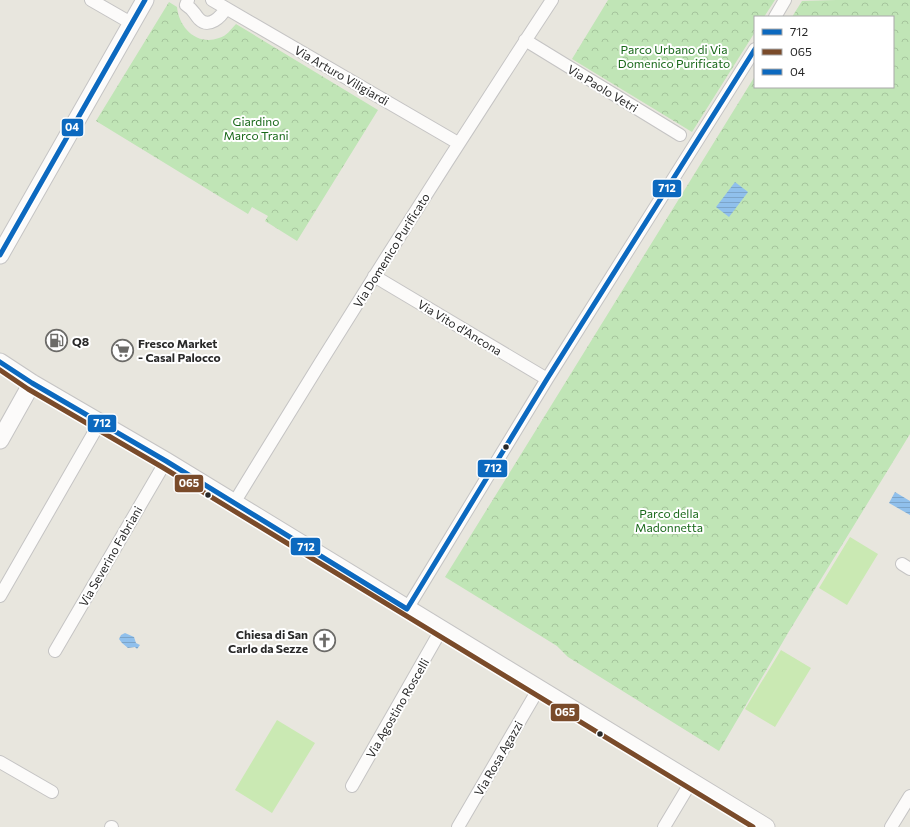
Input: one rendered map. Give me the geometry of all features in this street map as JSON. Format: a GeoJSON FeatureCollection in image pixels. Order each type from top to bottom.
{"type":"FeatureCollection","features":[{"type":"Feature","properties":{"kind":"street"},"geometry":{"type":"LineString","coordinates":[[91,0],[131,23]]}},
{"type":"Feature","properties":{"kind":"street"},"geometry":{"type":"LineString","coordinates":[[0,255],[144,0]]}},
{"type":"Feature","properties":{"kind":"street"},"geometry":{"type":"LineString","coordinates":[[188,0],[186,4],[206,22],[216,20],[222,15],[226,8]]}},
{"type":"Feature","properties":{"kind":"street","name":"Via Arturo Viligiardi"},"geometry":{"type":"LineString","coordinates":[[212,0],[458,143]]}},
{"type":"Feature","properties":{"kind":"street","name":"Via Domenico Purificato"},"geometry":{"type":"LineString","coordinates":[[234,503],[458,143],[552,0]]}},
{"type":"Feature","properties":{"kind":"street"},"geometry":{"type":"LineString","coordinates":[[776,16],[785,0]]}},
{"type":"Feature","properties":{"kind":"street","name":"Via Paolo Vetri"},"geometry":{"type":"LineString","coordinates":[[525,40],[680,135]]}},
{"type":"Feature","properties":{"kind":"street"},"geometry":{"type":"LineString","coordinates":[[407,609],[547,379],[754,50]]}},
{"type":"Feature","properties":{"kind":"street","name":"Via Vito d'Ancona"},"geometry":{"type":"LineString","coordinates":[[374,276],[547,379]]}},
{"type":"Feature","properties":{"kind":"street"},"geometry":{"type":"LineString","coordinates":[[0,362],[32,383],[166,461],[766,827]]}},
{"type":"Feature","properties":{"kind":"street"},"geometry":{"type":"LineString","coordinates":[[0,440],[32,383]]}},
{"type":"Feature","properties":{"kind":"street"},"geometry":{"type":"LineString","coordinates":[[0,596],[100,422]]}},
{"type":"Feature","properties":{"kind":"street","name":"Via Severino Fabriani"},"geometry":{"type":"LineString","coordinates":[[55,651],[166,461]]}},
{"type":"Feature","properties":{"kind":"street","name":"Via Agostino Roscelli"},"geometry":{"type":"LineString","coordinates":[[352,786],[441,630]]}},
{"type":"Feature","properties":{"kind":"street","name":"Via Rosa Agazzi"},"geometry":{"type":"LineString","coordinates":[[458,827],[539,688]]}},
{"type":"Feature","properties":{"kind":"street"},"geometry":{"type":"LineString","coordinates":[[0,762],[52,792]]}},
{"type":"Feature","properties":{"kind":"street"},"geometry":{"type":"LineString","coordinates":[[664,827],[691,782]]}},
{"type":"Feature","properties":{"kind":"street"},"geometry":{"type":"LineString","coordinates":[[891,827],[910,796]]}},
{"type":"Feature","properties":{"kind":"green space","name":"Parco Urbano di Via Domenico Purificato"},"geometry":{"type":"Polygon","coordinates":[[[608,0],[775,0],[765,16],[754,16],[754,34],[692,132],[572,59],[608,0]]]}},
{"type":"Feature","properties":{"kind":"green space","name":"Parco della Madonnetta"},"geometry":{"type":"Polygon","coordinates":[[[910,0],[910,434],[788,633],[719,751],[568,657],[557,646],[445,577],[754,78],[754,88],[894,88],[894,16],[793,16],[802,1],[910,0]]]}},
{"type":"Feature","properties":{"kind":"green space","name":"Giardino Marco Trani"},"geometry":{"type":"Polygon","coordinates":[[[169,2],[177,7],[178,15],[185,28],[197,37],[211,40],[222,37],[227,34],[236,24],[378,110],[297,241],[265,221],[268,216],[252,207],[248,214],[96,121],[169,2]]]}},
{"type":"Feature","properties":{"kind":"green space"},"geometry":{"type":"Polygon","coordinates":[[[850,537],[878,554],[847,605],[819,588],[850,537]]]}},
{"type":"Feature","properties":{"kind":"green space"},"geometry":{"type":"Polygon","coordinates":[[[781,650],[811,668],[775,727],[745,709],[781,650]]]}},
{"type":"Feature","properties":{"kind":"green space"},"geometry":{"type":"Polygon","coordinates":[[[277,720],[315,743],[272,813],[235,790],[277,720]]]}},
{"type":"Feature","properties":{"kind":"water"},"geometry":{"type":"Polygon","coordinates":[[[735,182],[748,192],[729,217],[716,207],[735,182]]]}},
{"type":"Feature","properties":{"kind":"water"},"geometry":{"type":"Polygon","coordinates":[[[895,492],[910,501],[910,515],[889,503],[895,492]]]}},
{"type":"Feature","properties":{"kind":"water"},"geometry":{"type":"Polygon","coordinates":[[[125,633],[134,637],[136,643],[140,645],[137,649],[135,647],[128,648],[119,639],[121,635],[125,633]]]}},
{"type":"Feature","properties":{"kind":"transit line","name":"04"},"geometry":{"type":"LineString","coordinates":[[0,255],[145,0]]}},
{"type":"Feature","properties":{"kind":"transit line","name":"712"},"geometry":{"type":"LineString","coordinates":[[407,609],[547,379],[754,51]]}},
{"type":"Feature","properties":{"kind":"transit line","name":"712"},"geometry":{"type":"LineString","coordinates":[[0,362],[32,383],[166,461],[407,609]]}},
{"type":"Feature","properties":{"kind":"transit line","name":"065"},"geometry":{"type":"LineString","coordinates":[[0,370],[28,389],[162,467],[753,827]]}},
{"type":"Feature","properties":{"kind":"place","name":"Q8"},"geometry":{"type":"Point","coordinates":[56,341]}},
{"type":"Feature","properties":{"kind":"place","name":"Fresco Market - Casal Palocco"},"geometry":{"type":"Point","coordinates":[123,350]}},
{"type":"Feature","properties":{"kind":"place","name":"Chiesa di San Carlo da Sezze"},"geometry":{"type":"Point","coordinates":[324,641]}}]}
